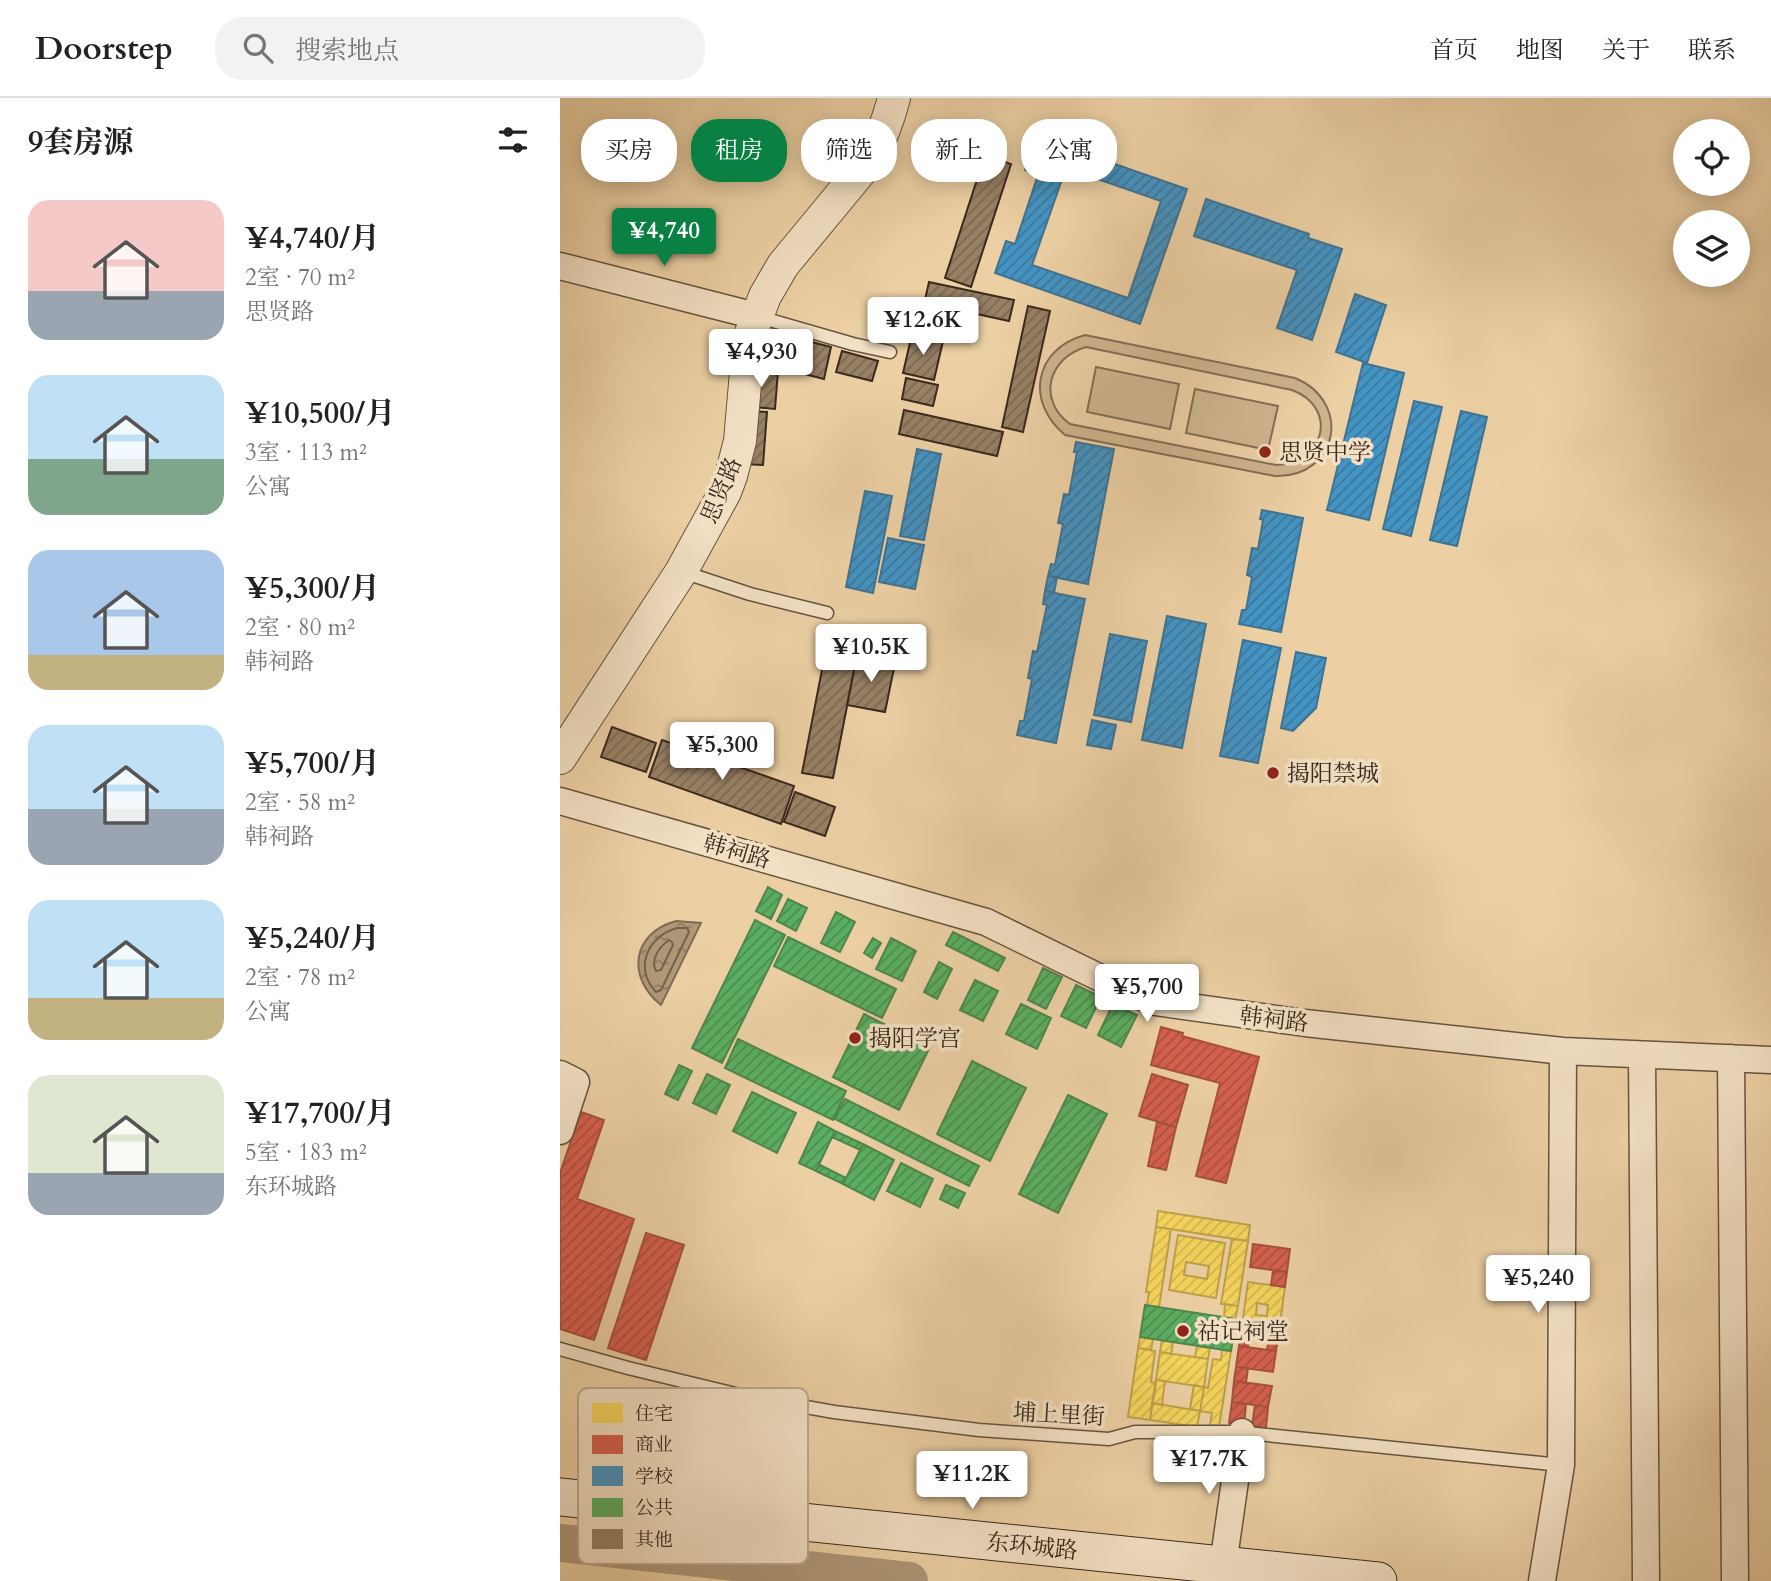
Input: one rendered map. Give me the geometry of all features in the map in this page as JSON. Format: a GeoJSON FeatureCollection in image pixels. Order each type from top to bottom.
{"type":"FeatureCollection","features":[{"type":"Feature","properties":{"kind":"main road","name":"东环城路"},"geometry":{"type":"LineString","coordinates":[[560,1497],[578,1499]]}},
{"type":"Feature","properties":{"kind":"main road","name":"东环城路"},"geometry":{"type":"LineString","coordinates":[[808,1522],[1378,1581]]}},
{"type":"Feature","properties":{"kind":"street","name":"思贤路"},"geometry":{"type":"LineString","coordinates":[[560,758],[681,572],[717,506],[732,476],[740,442],[748,338],[756,316],[783,265],[869,161],[881,141],[894,98]]}},
{"type":"Feature","properties":{"kind":"street"},"geometry":{"type":"LineString","coordinates":[[560,266],[756,316]]}},
{"type":"Feature","properties":{"kind":"street","name":"韩祠路"},"geometry":{"type":"LineString","coordinates":[[560,801],[986,922],[1155,1002],[1292,1021],[1563,1051],[1771,1060]]}},
{"type":"Feature","properties":{"kind":"street"},"geometry":{"type":"LineString","coordinates":[[1542,1581],[1561,1465],[1563,1051]]}},
{"type":"Feature","properties":{"kind":"street"},"geometry":{"type":"LineString","coordinates":[[1642,1055],[1646,1581]]}},
{"type":"Feature","properties":{"kind":"street"},"geometry":{"type":"LineString","coordinates":[[1731,1058],[1735,1581]]}},
{"type":"Feature","properties":{"kind":"street"},"geometry":{"type":"LineString","coordinates":[[560,1131],[568,1078]]}},
{"type":"Feature","properties":{"kind":"street"},"geometry":{"type":"LineString","coordinates":[[1223,1565],[1242,1433]]}},
{"type":"Feature","properties":{"kind":"lane"},"geometry":{"type":"LineString","coordinates":[[756,316],[890,352]]}},
{"type":"Feature","properties":{"kind":"lane"},"geometry":{"type":"LineString","coordinates":[[681,572],[750,594],[827,613]]}},
{"type":"Feature","properties":{"kind":"lane","name":"埔上里街"},"geometry":{"type":"LineString","coordinates":[[560,1349],[711,1388]]}},
{"type":"Feature","properties":{"kind":"lane","name":"埔上里街"},"geometry":{"type":"LineString","coordinates":[[808,1407],[978,1430],[1109,1440],[1135,1432],[1242,1433],[1561,1465]]}},
{"type":"Feature","properties":{"kind":"shaded area"},"geometry":{"type":"Polygon","coordinates":[[[1085,335],[1295,378],[1313,389],[1325,404],[1331,420],[1330,437],[1324,452],[1313,465],[1296,473],[1275,476],[1065,435],[1052,422],[1040,393],[1046,364],[1055,352],[1068,342],[1085,335]],[[1086,347],[1063,360],[1051,381],[1053,403],[1070,424],[1276,465],[1293,462],[1306,455],[1320,434],[1316,409],[1307,398],[1292,390],[1086,347]]]}},
{"type":"Feature","properties":{"kind":"shaded area"},"geometry":{"type":"Polygon","coordinates":[[[1096,367],[1179,384],[1170,429],[1087,412],[1096,367]]]}},
{"type":"Feature","properties":{"kind":"shaded area"},"geometry":{"type":"Polygon","coordinates":[[[1195,389],[1278,406],[1268,450],[1186,433],[1195,389]]]}},
{"type":"Feature","properties":{"kind":"water"},"geometry":{"type":"Polygon","coordinates":[[[676,921],[701,923],[661,1005],[642,982],[639,957],[650,935],[676,921]]]}},
{"type":"Feature","properties":{"kind":"building: 住宅"},"geometry":{"type":"Polygon","coordinates":[[[1158,1211],[1250,1225],[1248,1241],[1156,1227],[1158,1211]]]}},
{"type":"Feature","properties":{"kind":"building: 住宅"},"geometry":{"type":"Polygon","coordinates":[[[1156,1227],[1171,1229],[1159,1307],[1147,1305],[1149,1292],[1146,1292],[1156,1227]]]}},
{"type":"Feature","properties":{"kind":"building: 住宅"},"geometry":{"type":"Polygon","coordinates":[[[1178,1235],[1225,1243],[1216,1298],[1169,1290],[1178,1235]],[[1186,1262],[1184,1275],[1207,1279],[1209,1266],[1186,1262]]]}},
{"type":"Feature","properties":{"kind":"building: 住宅"},"geometry":{"type":"Polygon","coordinates":[[[1232,1239],[1248,1241],[1238,1306],[1221,1304],[1232,1239]]]}},
{"type":"Feature","properties":{"kind":"building: 住宅"},"geometry":{"type":"Polygon","coordinates":[[[1248,1282],[1285,1287],[1278,1338],[1241,1333],[1248,1282]],[[1257,1303],[1256,1315],[1267,1316],[1268,1305],[1257,1303]]]}},
{"type":"Feature","properties":{"kind":"building: 住宅"},"geometry":{"type":"Polygon","coordinates":[[[1225,1304],[1238,1306],[1235,1319],[1224,1317],[1225,1304]]]}},
{"type":"Feature","properties":{"kind":"building: 住宅"},"geometry":{"type":"Polygon","coordinates":[[[1140,1337],[1153,1339],[1151,1350],[1138,1348],[1140,1337]]]}},
{"type":"Feature","properties":{"kind":"building: 住宅"},"geometry":{"type":"Polygon","coordinates":[[[1162,1340],[1173,1342],[1171,1354],[1160,1352],[1162,1340]]]}},
{"type":"Feature","properties":{"kind":"building: 住宅"},"geometry":{"type":"Polygon","coordinates":[[[1197,1346],[1210,1348],[1208,1359],[1195,1357],[1197,1346]]]}},
{"type":"Feature","properties":{"kind":"building: 住宅"},"geometry":{"type":"Polygon","coordinates":[[[1138,1348],[1155,1351],[1151,1382],[1156,1383],[1150,1420],[1128,1417],[1138,1348]]]}},
{"type":"Feature","properties":{"kind":"building: 住宅"},"geometry":{"type":"Polygon","coordinates":[[[1222,1350],[1231,1351],[1219,1427],[1210,1425],[1212,1413],[1200,1411],[1204,1387],[1208,1388],[1213,1359],[1221,1360],[1222,1350]]]}},
{"type":"Feature","properties":{"kind":"building: 住宅"},"geometry":{"type":"Polygon","coordinates":[[[1160,1352],[1208,1359],[1204,1387],[1156,1380],[1160,1352]]]}},
{"type":"Feature","properties":{"kind":"building: 住宅"},"geometry":{"type":"Polygon","coordinates":[[[1156,1380],[1165,1381],[1162,1405],[1152,1403],[1156,1380]]]}},
{"type":"Feature","properties":{"kind":"building: 住宅"},"geometry":{"type":"Polygon","coordinates":[[[1194,1385],[1204,1387],[1200,1411],[1190,1409],[1194,1385]]]}},
{"type":"Feature","properties":{"kind":"building: 住宅"},"geometry":{"type":"Polygon","coordinates":[[[1152,1403],[1200,1411],[1197,1427],[1150,1420],[1152,1403]]]}},
{"type":"Feature","properties":{"kind":"building: 商业"},"geometry":{"type":"Polygon","coordinates":[[[1161,1027],[1183,1033],[1182,1036],[1259,1057],[1226,1183],[1196,1176],[1220,1083],[1151,1065],[1161,1027]]]}},
{"type":"Feature","properties":{"kind":"building: 商业"},"geometry":{"type":"Polygon","coordinates":[[[1152,1074],[1188,1085],[1176,1127],[1139,1116],[1152,1074]]]}},
{"type":"Feature","properties":{"kind":"building: 商业"},"geometry":{"type":"Polygon","coordinates":[[[581,1112],[604,1120],[577,1199],[634,1219],[594,1340],[560,1329],[560,1173],[581,1112]]]}},
{"type":"Feature","properties":{"kind":"building: 商业"},"geometry":{"type":"Polygon","coordinates":[[[1157,1122],[1176,1127],[1166,1170],[1148,1166],[1157,1122]]]}},
{"type":"Feature","properties":{"kind":"building: 商业"},"geometry":{"type":"Polygon","coordinates":[[[646,1233],[684,1245],[646,1360],[608,1348],[646,1233]]]}},
{"type":"Feature","properties":{"kind":"building: 商业"},"geometry":{"type":"Polygon","coordinates":[[[1253,1244],[1290,1249],[1287,1272],[1250,1267],[1253,1244]]]}},
{"type":"Feature","properties":{"kind":"building: 商业"},"geometry":{"type":"Polygon","coordinates":[[[1273,1271],[1287,1272],[1285,1287],[1271,1285],[1273,1271]]]}},
{"type":"Feature","properties":{"kind":"building: 商业"},"geometry":{"type":"Polygon","coordinates":[[[1241,1333],[1250,1335],[1248,1347],[1239,1346],[1241,1333]]]}},
{"type":"Feature","properties":{"kind":"building: 商业"},"geometry":{"type":"Polygon","coordinates":[[[1269,1337],[1278,1338],[1276,1351],[1267,1350],[1269,1337]]]}},
{"type":"Feature","properties":{"kind":"building: 商业"},"geometry":{"type":"Polygon","coordinates":[[[1239,1346],[1276,1351],[1273,1372],[1236,1367],[1239,1346]]]}},
{"type":"Feature","properties":{"kind":"building: 商业"},"geometry":{"type":"Polygon","coordinates":[[[1236,1367],[1248,1368],[1246,1383],[1234,1381],[1236,1367]]]}},
{"type":"Feature","properties":{"kind":"building: 商业"},"geometry":{"type":"Polygon","coordinates":[[[1234,1381],[1272,1386],[1268,1407],[1232,1402],[1234,1381]]]}},
{"type":"Feature","properties":{"kind":"building: 商业"},"geometry":{"type":"Polygon","coordinates":[[[1232,1402],[1246,1404],[1244,1425],[1229,1423],[1232,1402]]]}},
{"type":"Feature","properties":{"kind":"building: 商业"},"geometry":{"type":"Polygon","coordinates":[[[1255,1405],[1268,1407],[1266,1428],[1252,1426],[1255,1405]]]}},
{"type":"Feature","properties":{"kind":"building: 学校"},"geometry":{"type":"Polygon","coordinates":[[[1117,165],[1187,189],[1140,324],[995,273],[1006,241],[1015,244],[1036,182],[1061,182],[1032,265],[1128,298],[1161,201],[1106,182],[1117,182],[1117,165]]]}},
{"type":"Feature","properties":{"kind":"building: 学校"},"geometry":{"type":"Polygon","coordinates":[[[1206,199],[1309,234],[1308,238],[1342,249],[1312,340],[1277,328],[1297,270],[1194,236],[1206,199]]]}},
{"type":"Feature","properties":{"kind":"building: 学校"},"geometry":{"type":"Polygon","coordinates":[[[1355,294],[1386,305],[1367,363],[1336,352],[1355,294]]]}},
{"type":"Feature","properties":{"kind":"building: 学校"},"geometry":{"type":"Polygon","coordinates":[[[1363,363],[1404,373],[1369,520],[1327,510],[1363,363]]]}},
{"type":"Feature","properties":{"kind":"building: 学校"},"geometry":{"type":"Polygon","coordinates":[[[1414,401],[1442,407],[1411,536],[1383,529],[1414,401]]]}},
{"type":"Feature","properties":{"kind":"building: 学校"},"geometry":{"type":"Polygon","coordinates":[[[1461,411],[1487,417],[1457,546],[1430,540],[1461,411]]]}},
{"type":"Feature","properties":{"kind":"building: 学校"},"geometry":{"type":"Polygon","coordinates":[[[1076,442],[1114,449],[1088,584],[1048,576],[1051,564],[1055,565],[1063,524],[1058,523],[1064,494],[1069,495],[1077,452],[1074,452],[1076,442]]]}},
{"type":"Feature","properties":{"kind":"building: 学校"},"geometry":{"type":"Polygon","coordinates":[[[917,449],[941,454],[924,540],[900,536],[917,449]]]}},
{"type":"Feature","properties":{"kind":"building: 学校"},"geometry":{"type":"Polygon","coordinates":[[[865,491],[892,496],[873,593],[846,587],[865,491]]]}},
{"type":"Feature","properties":{"kind":"building: 学校"},"geometry":{"type":"Polygon","coordinates":[[[1262,510],[1303,518],[1281,632],[1239,624],[1242,610],[1246,610],[1252,577],[1247,575],[1252,548],[1258,549],[1262,510]]]}},
{"type":"Feature","properties":{"kind":"building: 学校"},"geometry":{"type":"Polygon","coordinates":[[[888,538],[924,545],[915,589],[879,582],[888,538]]]}},
{"type":"Feature","properties":{"kind":"building: 学校"},"geometry":{"type":"Polygon","coordinates":[[[1048,576],[1057,577],[1054,593],[1045,591],[1048,576]]]}},
{"type":"Feature","properties":{"kind":"building: 学校"},"geometry":{"type":"Polygon","coordinates":[[[1045,591],[1085,599],[1056,743],[1017,735],[1020,721],[1024,721],[1032,679],[1028,678],[1033,651],[1037,652],[1047,605],[1043,604],[1045,591]]]}},
{"type":"Feature","properties":{"kind":"building: 学校"},"geometry":{"type":"Polygon","coordinates":[[[1167,616],[1206,624],[1182,748],[1142,740],[1167,616]]]}},
{"type":"Feature","properties":{"kind":"building: 学校"},"geometry":{"type":"Polygon","coordinates":[[[1110,634],[1147,641],[1131,722],[1094,715],[1110,634]]]}},
{"type":"Feature","properties":{"kind":"building: 学校"},"geometry":{"type":"Polygon","coordinates":[[[1243,640],[1281,648],[1258,763],[1220,756],[1243,640]]]}},
{"type":"Feature","properties":{"kind":"building: 学校"},"geometry":{"type":"Polygon","coordinates":[[[1296,652],[1326,658],[1316,708],[1293,731],[1281,728],[1296,652]]]}},
{"type":"Feature","properties":{"kind":"building: 学校"},"geometry":{"type":"Polygon","coordinates":[[[1092,720],[1116,725],[1111,749],[1087,745],[1092,720]]]}},
{"type":"Feature","properties":{"kind":"building: 公共"},"geometry":{"type":"Polygon","coordinates":[[[768,887],[782,895],[771,919],[756,911],[768,887]]]}},
{"type":"Feature","properties":{"kind":"building: 公共"},"geometry":{"type":"Polygon","coordinates":[[[788,899],[807,908],[796,931],[777,921],[788,899]]]}},
{"type":"Feature","properties":{"kind":"building: 公共"},"geometry":{"type":"Polygon","coordinates":[[[836,912],[855,922],[840,952],[821,943],[836,912]]]}},
{"type":"Feature","properties":{"kind":"building: 公共"},"geometry":{"type":"Polygon","coordinates":[[[755,920],[785,935],[722,1063],[692,1048],[755,920]]]}},
{"type":"Feature","properties":{"kind":"building: 公共"},"geometry":{"type":"Polygon","coordinates":[[[953,932],[1005,958],[998,971],[946,945],[953,932]]]}},
{"type":"Feature","properties":{"kind":"building: 公共"},"geometry":{"type":"Polygon","coordinates":[[[788,937],[896,989],[882,1018],[774,966],[788,937]]]}},
{"type":"Feature","properties":{"kind":"building: 公共"},"geometry":{"type":"Polygon","coordinates":[[[873,938],[881,943],[872,958],[864,953],[873,938]]]}},
{"type":"Feature","properties":{"kind":"building: 公共"},"geometry":{"type":"Polygon","coordinates":[[[891,938],[916,951],[902,981],[876,969],[891,938]]]}},
{"type":"Feature","properties":{"kind":"building: 公共"},"geometry":{"type":"Polygon","coordinates":[[[939,962],[952,969],[937,999],[924,992],[939,962]]]}},
{"type":"Feature","properties":{"kind":"building: 公共"},"geometry":{"type":"Polygon","coordinates":[[[1043,968],[1062,977],[1046,1009],[1028,1000],[1043,968]]]}},
{"type":"Feature","properties":{"kind":"building: 公共"},"geometry":{"type":"Polygon","coordinates":[[[975,980],[998,991],[983,1021],[960,1010],[975,980]]]}},
{"type":"Feature","properties":{"kind":"building: 公共"},"geometry":{"type":"Polygon","coordinates":[[[1076,985],[1101,997],[1086,1028],[1061,1016],[1076,985]]]}},
{"type":"Feature","properties":{"kind":"building: 公共"},"geometry":{"type":"Polygon","coordinates":[[[1021,1004],[1051,1018],[1037,1049],[1006,1034],[1021,1004]]]}},
{"type":"Feature","properties":{"kind":"building: 公共"},"geometry":{"type":"Polygon","coordinates":[[[1113,1004],[1137,1015],[1121,1047],[1098,1035],[1113,1004]]]}},
{"type":"Feature","properties":{"kind":"building: 公共"},"geometry":{"type":"Polygon","coordinates":[[[864,1014],[930,1047],[899,1110],[833,1077],[864,1014]]]}},
{"type":"Feature","properties":{"kind":"building: 公共"},"geometry":{"type":"Polygon","coordinates":[[[738,1039],[846,1091],[833,1120],[725,1068],[738,1039]]]}},
{"type":"Feature","properties":{"kind":"building: 公共"},"geometry":{"type":"Polygon","coordinates":[[[972,1061],[1026,1088],[990,1161],[937,1134],[972,1061]]]}},
{"type":"Feature","properties":{"kind":"building: 公共"},"geometry":{"type":"Polygon","coordinates":[[[679,1065],[692,1071],[678,1100],[665,1094],[679,1065]]]}},
{"type":"Feature","properties":{"kind":"building: 公共"},"geometry":{"type":"Polygon","coordinates":[[[707,1074],[730,1085],[716,1114],[693,1103],[707,1074]]]}},
{"type":"Feature","properties":{"kind":"building: 公共"},"geometry":{"type":"Polygon","coordinates":[[[752,1092],[796,1113],[777,1153],[733,1131],[752,1092]]]}},
{"type":"Feature","properties":{"kind":"building: 公共"},"geometry":{"type":"Polygon","coordinates":[[[1068,1095],[1107,1114],[1058,1213],[1019,1194],[1068,1095]]]}},
{"type":"Feature","properties":{"kind":"building: 公共"},"geometry":{"type":"Polygon","coordinates":[[[845,1099],[979,1166],[969,1186],[835,1119],[845,1099]]]}},
{"type":"Feature","properties":{"kind":"building: 公共"},"geometry":{"type":"Polygon","coordinates":[[[818,1122],[835,1131],[816,1171],[799,1163],[818,1122]]]}},
{"type":"Feature","properties":{"kind":"building: 公共"},"geometry":{"type":"Polygon","coordinates":[[[835,1131],[863,1144],[860,1150],[832,1137],[835,1131]]]}},
{"type":"Feature","properties":{"kind":"building: 公共"},"geometry":{"type":"Polygon","coordinates":[[[863,1144],[894,1160],[874,1200],[843,1184],[863,1144]]]}},
{"type":"Feature","properties":{"kind":"building: 公共"},"geometry":{"type":"Polygon","coordinates":[[[901,1163],[933,1179],[920,1207],[887,1191],[901,1163]]]}},
{"type":"Feature","properties":{"kind":"building: 公共"},"geometry":{"type":"Polygon","coordinates":[[[820,1165],[846,1178],[843,1184],[816,1171],[820,1165]]]}},
{"type":"Feature","properties":{"kind":"building: 公共"},"geometry":{"type":"Polygon","coordinates":[[[946,1185],[965,1193],[958,1208],[940,1199],[946,1185]]]}},
{"type":"Feature","properties":{"kind":"building: 公共"},"geometry":{"type":"Polygon","coordinates":[[[1145,1305],[1236,1319],[1231,1351],[1140,1337],[1145,1305]]]}},
{"type":"Feature","properties":{"kind":"building: 其他"},"geometry":{"type":"Polygon","coordinates":[[[976,182],[1005,182],[971,287],[945,278],[976,182]]]}},
{"type":"Feature","properties":{"kind":"building: 其他"},"geometry":{"type":"Polygon","coordinates":[[[929,282],[1014,300],[1009,321],[949,308],[943,336],[918,331],[929,282]]]}},
{"type":"Feature","properties":{"kind":"building: 其他"},"geometry":{"type":"Polygon","coordinates":[[[1028,306],[1050,311],[1023,432],[1002,427],[1028,306]]]}},
{"type":"Feature","properties":{"kind":"building: 其他"},"geometry":{"type":"Polygon","coordinates":[[[769,331],[831,347],[824,379],[781,368],[748,366],[761,333],[769,331]]]}},
{"type":"Feature","properties":{"kind":"building: 其他"},"geometry":{"type":"Polygon","coordinates":[[[912,334],[943,341],[934,380],[903,373],[912,334]]]}},
{"type":"Feature","properties":{"kind":"building: 其他"},"geometry":{"type":"Polygon","coordinates":[[[842,351],[878,361],[872,381],[836,372],[842,351]]]}},
{"type":"Feature","properties":{"kind":"building: 其他"},"geometry":{"type":"Polygon","coordinates":[[[747,369],[778,371],[775,409],[744,406],[747,369]]]}},
{"type":"Feature","properties":{"kind":"building: 其他"},"geometry":{"type":"Polygon","coordinates":[[[906,378],[938,385],[933,406],[902,399],[906,378]]]}},
{"type":"Feature","properties":{"kind":"building: 其他"},"geometry":{"type":"Polygon","coordinates":[[[904,410],[1003,432],[997,456],[899,434],[904,410]]]}},
{"type":"Feature","properties":{"kind":"building: 其他"},"geometry":{"type":"Polygon","coordinates":[[[745,411],[767,412],[763,465],[741,464],[745,411]]]}},
{"type":"Feature","properties":{"kind":"building: 其他"},"geometry":{"type":"Polygon","coordinates":[[[826,649],[857,655],[833,778],[802,773],[826,649]]]}},
{"type":"Feature","properties":{"kind":"building: 其他"},"geometry":{"type":"Polygon","coordinates":[[[857,655],[895,663],[885,712],[847,705],[857,655]]]}},
{"type":"Feature","properties":{"kind":"building: 其他"},"geometry":{"type":"Polygon","coordinates":[[[612,727],[656,743],[646,772],[601,757],[612,727]]]}},
{"type":"Feature","properties":{"kind":"building: 其他"},"geometry":{"type":"Polygon","coordinates":[[[662,740],[794,786],[781,824],[649,777],[662,740]]]}},
{"type":"Feature","properties":{"kind":"building: 其他"},"geometry":{"type":"Polygon","coordinates":[[[795,792],[835,807],[825,836],[784,822],[795,792]]]}},
{"type":"Feature","properties":{"kind":"waterway"},"geometry":{"type":"LineString","coordinates":[[560,1543],[578,1545]]}},
{"type":"Feature","properties":{"kind":"waterway"},"geometry":{"type":"LineString","coordinates":[[753,1564],[909,1581]]}},
{"type":"Feature","properties":{"kind":"place","name":"思贤中学"},"geometry":{"type":"Point","coordinates":[1265,452]}},
{"type":"Feature","properties":{"kind":"place","name":"揭阳禁城"},"geometry":{"type":"Point","coordinates":[1273,773]}},
{"type":"Feature","properties":{"kind":"place","name":"揭阳学宫"},"geometry":{"type":"Point","coordinates":[855,1038]}},
{"type":"Feature","properties":{"kind":"place","name":"祜记祠堂"},"geometry":{"type":"Point","coordinates":[1183,1331]}}]}
